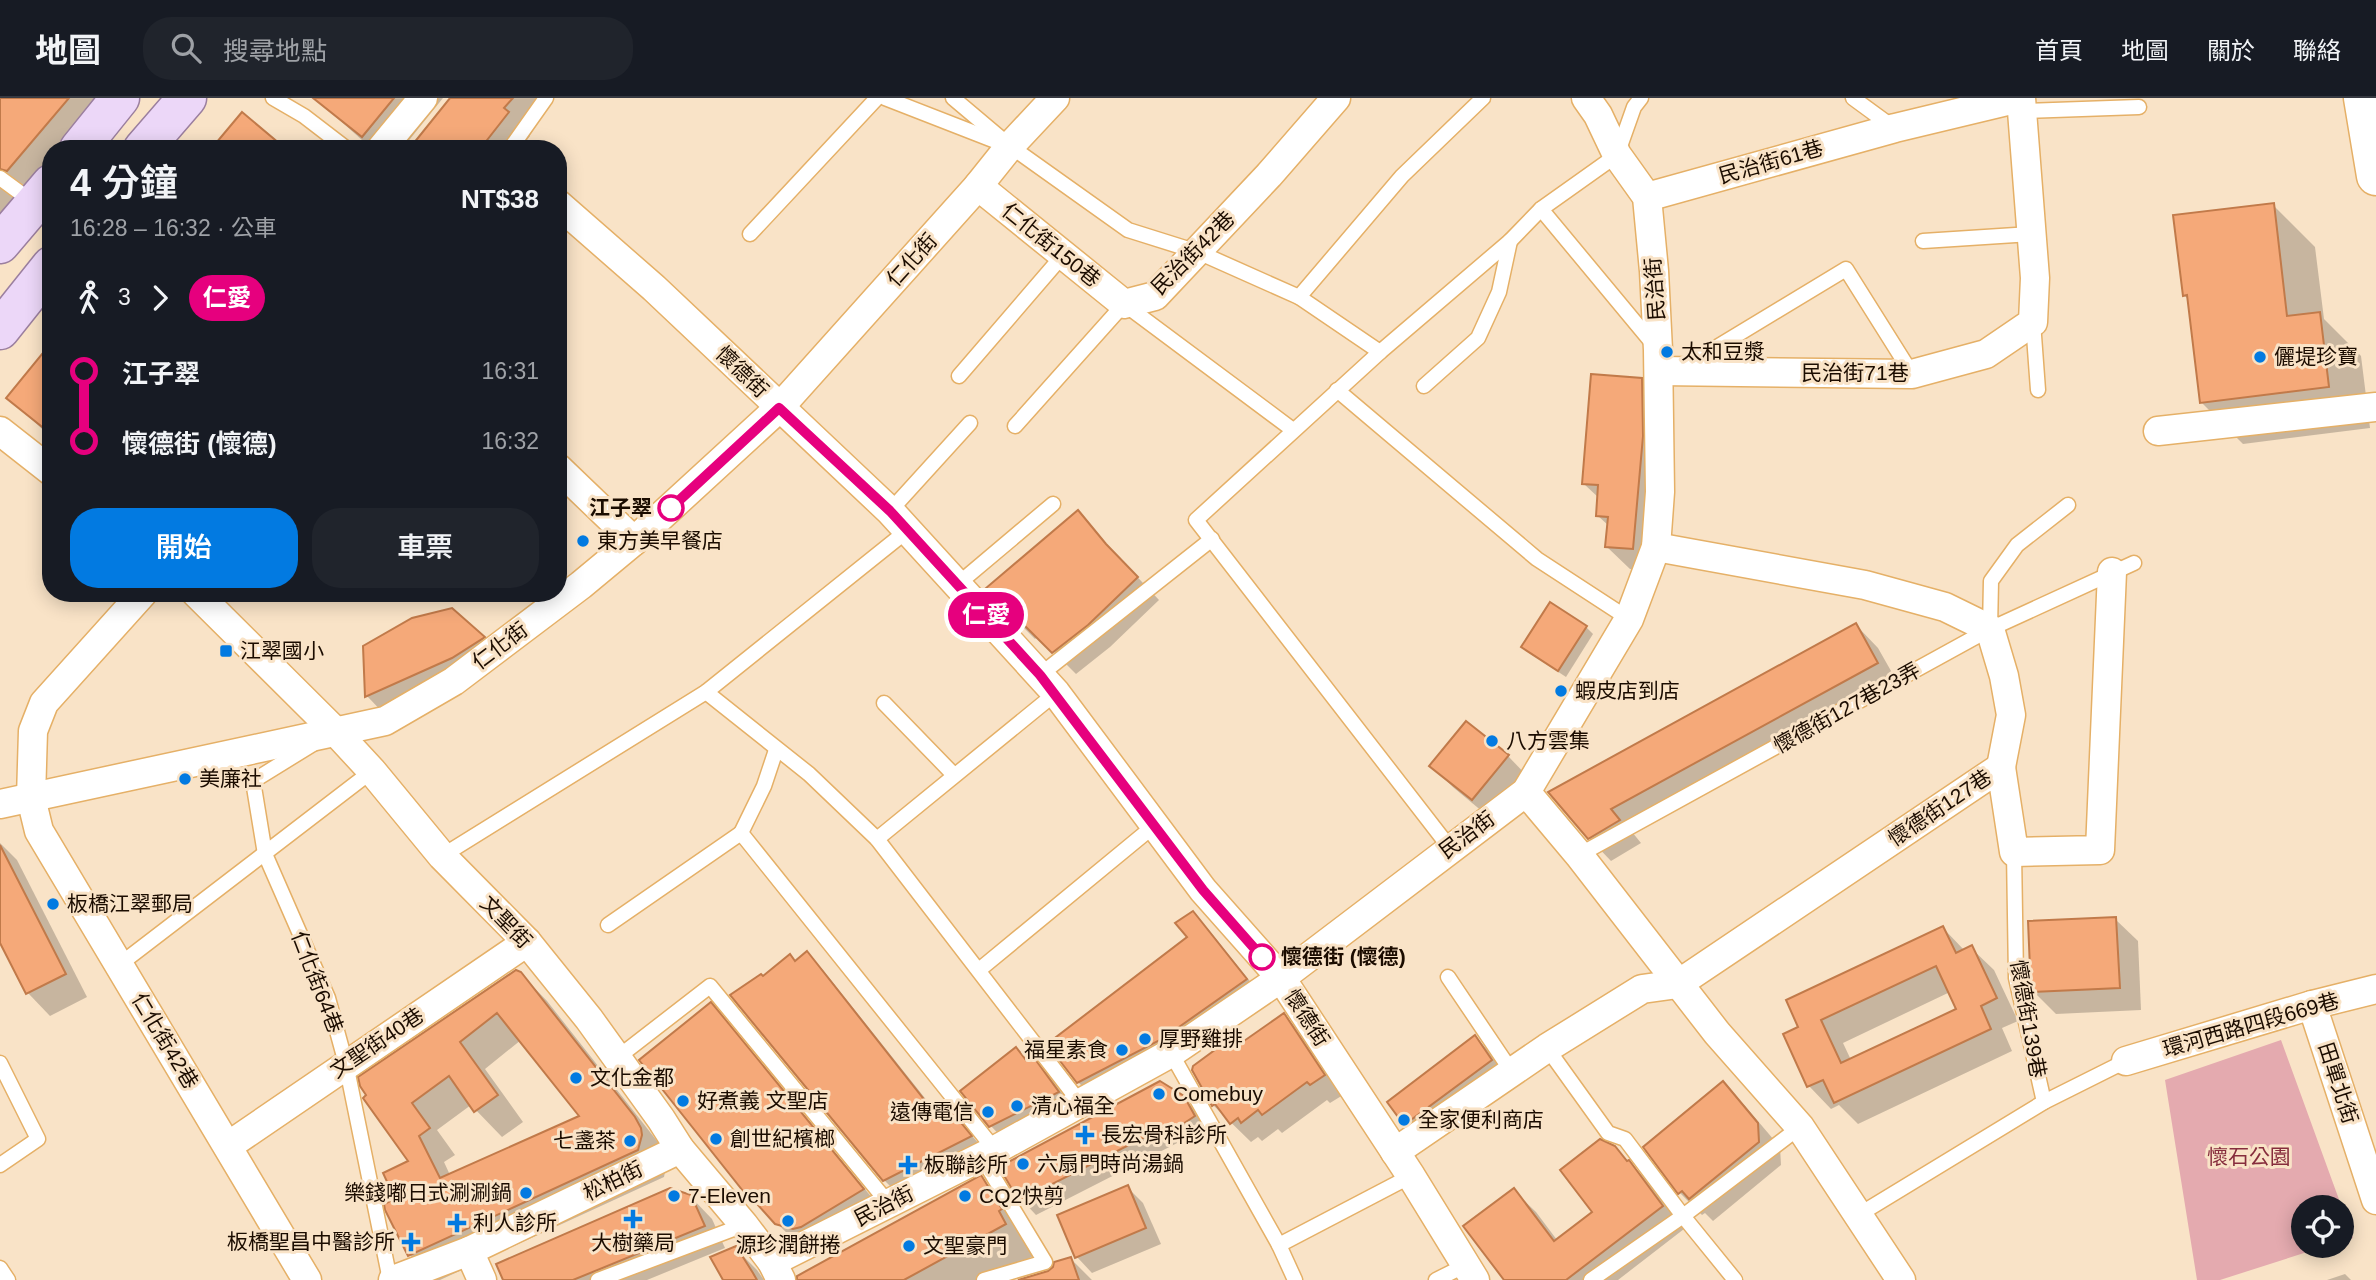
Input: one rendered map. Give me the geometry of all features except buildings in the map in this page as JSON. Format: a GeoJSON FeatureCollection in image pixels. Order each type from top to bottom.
{"type":"FeatureCollection","features":[{"type":"Feature","properties":{"kind":"main road"},"geometry":{"type":"LineString","coordinates":[[86,140],[120,98]]}},
{"type":"Feature","properties":{"kind":"main road"},"geometry":{"type":"LineString","coordinates":[[151,140],[187,98]]}},
{"type":"Feature","properties":{"kind":"main road"},"geometry":{"type":"LineString","coordinates":[[2363,98],[2376,176]]}},
{"type":"Feature","properties":{"kind":"main road"},"geometry":{"type":"LineString","coordinates":[[0,244],[42,195]]}},
{"type":"Feature","properties":{"kind":"main road"},"geometry":{"type":"LineString","coordinates":[[0,330],[42,276]]}},
{"type":"Feature","properties":{"kind":"street"},"geometry":{"type":"LineString","coordinates":[[388,140],[423,98]]}},
{"type":"Feature","properties":{"kind":"street","name":"仁化街"},"geometry":{"type":"LineString","coordinates":[[567,596],[634,541],[779,408],[1055,98]]}},
{"type":"Feature","properties":{"kind":"street","name":"民治街42巷"},"geometry":{"type":"LineString","coordinates":[[1124,304],[1155,296],[1336,98]]}},
{"type":"Feature","properties":{"kind":"street"},"geometry":{"type":"LineString","coordinates":[[1586,98],[1598,115],[1617,155],[1647,197]]}},
{"type":"Feature","properties":{"kind":"street"},"geometry":{"type":"LineString","coordinates":[[2021,102],[2035,278],[2033,322]]}},
{"type":"Feature","properties":{"kind":"street","name":"民治街61巷"},"geometry":{"type":"LineString","coordinates":[[1647,197],[1895,128],[2021,102]]}},
{"type":"Feature","properties":{"kind":"street","name":"仁化街150巷"},"geometry":{"type":"LineString","coordinates":[[978,186],[1124,304]]}},
{"type":"Feature","properties":{"kind":"street","name":"民治街"},"geometry":{"type":"LineString","coordinates":[[776,1271],[889,1204],[1171,1053],[1281,978],[1526,792],[1629,619],[1656,547],[1665,364],[1647,197]]}},
{"type":"Feature","properties":{"kind":"street","name":"懷德街"},"geometry":{"type":"LineString","coordinates":[[567,212],[654,288],[899,520],[1048,684],[1203,890],[1281,978],[1471,1272]]}},
{"type":"Feature","properties":{"kind":"street","name":"民治街71巷"},"geometry":{"type":"LineString","coordinates":[[1665,364],[1912,374],[1986,354],[2033,322]]}},
{"type":"Feature","properties":{"kind":"street"},"geometry":{"type":"LineString","coordinates":[[2158,431],[2376,407]]}},
{"type":"Feature","properties":{"kind":"street"},"geometry":{"type":"LineString","coordinates":[[0,431],[42,464]]}},
{"type":"Feature","properties":{"kind":"street"},"geometry":{"type":"LineString","coordinates":[[567,477],[634,541]]}},
{"type":"Feature","properties":{"kind":"street"},"geometry":{"type":"LineString","coordinates":[[1656,547],[1865,585],[1945,607],[1990,629],[2004,676],[2011,715],[2001,767]]}},
{"type":"Feature","properties":{"kind":"street"},"geometry":{"type":"LineString","coordinates":[[2014,852],[2100,850],[2123,567]]}},
{"type":"Feature","properties":{"kind":"street","name":"仁化街42巷"},"geometry":{"type":"LineString","coordinates":[[135,602],[44,703],[33,730],[32,798],[39,831],[307,1280]]}},
{"type":"Feature","properties":{"kind":"street","name":"文聖街"},"geometry":{"type":"LineString","coordinates":[[205,602],[335,731],[442,856],[527,942],[617,1058],[662,1119],[680,1149],[744,1225],[776,1271]]}},
{"type":"Feature","properties":{"kind":"street","name":"仁化街"},"geometry":{"type":"LineString","coordinates":[[0,804],[385,721],[454,681],[560,602]]}},
{"type":"Feature","properties":{"kind":"street","name":"懷德街127巷"},"geometry":{"type":"LineString","coordinates":[[1395,1152],[1547,1048],[1642,989],[1678,984],[2001,767],[2014,852]]}},
{"type":"Feature","properties":{"kind":"street"},"geometry":{"type":"LineString","coordinates":[[1526,792],[1579,855],[1717,1033],[1800,1127],[1860,1214],[1901,1280]]}},
{"type":"Feature","properties":{"kind":"street","name":"文聖街40巷"},"geometry":{"type":"LineString","coordinates":[[228,1146],[527,942]]}},
{"type":"Feature","properties":{"kind":"street","name":"環河西路四段669巷"},"geometry":{"type":"LineString","coordinates":[[2126,1061],[2312,1005],[2376,989]]}},
{"type":"Feature","properties":{"kind":"street","name":"田單北街"},"geometry":{"type":"LineString","coordinates":[[2312,1005],[2376,1200]]}},
{"type":"Feature","properties":{"kind":"street","name":"松柏街"},"geometry":{"type":"LineString","coordinates":[[391,1280],[469,1251],[680,1149]]}},
{"type":"Feature","properties":{"kind":"street"},"geometry":{"type":"LineString","coordinates":[[469,1251],[482,1280]]}},
{"type":"Feature","properties":{"kind":"lane"},"geometry":{"type":"LineString","coordinates":[[273,98],[304,116],[335,140]]}},
{"type":"Feature","properties":{"kind":"lane"},"geometry":{"type":"LineString","coordinates":[[516,140],[546,98]]}},
{"type":"Feature","properties":{"kind":"lane"},"geometry":{"type":"LineString","coordinates":[[750,234],[877,98]]}},
{"type":"Feature","properties":{"kind":"lane"},"geometry":{"type":"LineString","coordinates":[[885,98],[1010,146]]}},
{"type":"Feature","properties":{"kind":"lane"},"geometry":{"type":"LineString","coordinates":[[953,98],[1010,146],[1128,230],[1198,252],[1299,297],[1380,352]]}},
{"type":"Feature","properties":{"kind":"lane"},"geometry":{"type":"LineString","coordinates":[[1299,297],[1402,176],[1483,98]]}},
{"type":"Feature","properties":{"kind":"lane"},"geometry":{"type":"LineString","coordinates":[[1450,848],[1196,520],[1337,390],[1510,241],[1541,209],[1617,155],[1634,107],[1641,98]]}},
{"type":"Feature","properties":{"kind":"lane"},"geometry":{"type":"LineString","coordinates":[[1853,98],[1895,128]]}},
{"type":"Feature","properties":{"kind":"lane"},"geometry":{"type":"LineString","coordinates":[[2021,102],[2139,107]]}},
{"type":"Feature","properties":{"kind":"lane"},"geometry":{"type":"LineString","coordinates":[[0,178],[42,194]]}},
{"type":"Feature","properties":{"kind":"lane"},"geometry":{"type":"LineString","coordinates":[[1541,209],[1665,364],[1846,269],[1912,374]]}},
{"type":"Feature","properties":{"kind":"lane"},"geometry":{"type":"LineString","coordinates":[[1923,241],[2031,234]]}},
{"type":"Feature","properties":{"kind":"lane"},"geometry":{"type":"LineString","coordinates":[[1424,386],[1478,338],[1499,292],[1510,241]]}},
{"type":"Feature","properties":{"kind":"lane"},"geometry":{"type":"LineString","coordinates":[[959,376],[1064,254]]}},
{"type":"Feature","properties":{"kind":"lane"},"geometry":{"type":"LineString","coordinates":[[1124,304],[1293,430]]}},
{"type":"Feature","properties":{"kind":"lane","name":"民治街42巷"},"geometry":{"type":"LineString","coordinates":[[1015,426],[1124,304]]}},
{"type":"Feature","properties":{"kind":"lane"},"geometry":{"type":"LineString","coordinates":[[2033,322],[2038,390]]}},
{"type":"Feature","properties":{"kind":"lane"},"geometry":{"type":"LineString","coordinates":[[1337,390],[1537,559],[1629,619]]}},
{"type":"Feature","properties":{"kind":"lane"},"geometry":{"type":"LineString","coordinates":[[442,856],[706,692],[899,520],[970,423]]}},
{"type":"Feature","properties":{"kind":"lane"},"geometry":{"type":"LineString","coordinates":[[958,584],[1054,503]]}},
{"type":"Feature","properties":{"kind":"lane"},"geometry":{"type":"LineString","coordinates":[[1990,629],[1991,581],[2017,545],[2068,505]]}},
{"type":"Feature","properties":{"kind":"lane"},"geometry":{"type":"LineString","coordinates":[[877,839],[954,775],[1048,684],[1212,539]]}},
{"type":"Feature","properties":{"kind":"lane","name":"懷德街127巷23弄"},"geometry":{"type":"LineString","coordinates":[[1579,855],[1990,629],[2123,567]]}},
{"type":"Feature","properties":{"kind":"lane"},"geometry":{"type":"LineString","coordinates":[[706,692],[809,774],[877,839],[1080,1104]]}},
{"type":"Feature","properties":{"kind":"lane"},"geometry":{"type":"LineString","coordinates":[[884,703],[954,775]]}},
{"type":"Feature","properties":{"kind":"lane","name":"仁化街64巷"},"geometry":{"type":"LineString","coordinates":[[335,731],[253,781],[265,854],[328,999],[346,1063],[391,1280]]}},
{"type":"Feature","properties":{"kind":"lane"},"geometry":{"type":"LineString","coordinates":[[608,925],[741,833],[764,786],[776,750]]}},
{"type":"Feature","properties":{"kind":"lane"},"geometry":{"type":"LineString","coordinates":[[119,965],[372,771]]}},
{"type":"Feature","properties":{"kind":"lane"},"geometry":{"type":"LineString","coordinates":[[979,970],[1155,825]]}},
{"type":"Feature","properties":{"kind":"lane"},"geometry":{"type":"LineString","coordinates":[[741,833],[988,1153],[1045,1262],[984,1280]]}},
{"type":"Feature","properties":{"kind":"lane","name":"懷德街139巷"},"geometry":{"type":"LineString","coordinates":[[2014,852],[2016,978],[2043,1102]]}},
{"type":"Feature","properties":{"kind":"lane"},"geometry":{"type":"LineString","coordinates":[[1448,977],[1512,1072]]}},
{"type":"Feature","properties":{"kind":"lane"},"geometry":{"type":"LineString","coordinates":[[617,1058],[710,986],[889,1204]]}},
{"type":"Feature","properties":{"kind":"lane"},"geometry":{"type":"LineString","coordinates":[[1547,1048],[1608,1133],[1625,1139],[1735,1280]]}},
{"type":"Feature","properties":{"kind":"lane"},"geometry":{"type":"LineString","coordinates":[[1171,1053],[1279,1245],[1295,1280]]}},
{"type":"Feature","properties":{"kind":"lane"},"geometry":{"type":"LineString","coordinates":[[1860,1214],[2043,1102],[2126,1061]]}},
{"type":"Feature","properties":{"kind":"lane"},"geometry":{"type":"LineString","coordinates":[[0,1063],[38,1139],[0,1165]]}},
{"type":"Feature","properties":{"kind":"lane"},"geometry":{"type":"LineString","coordinates":[[1591,1280],[1683,1216],[1800,1127]]}},
{"type":"Feature","properties":{"kind":"lane"},"geometry":{"type":"LineString","coordinates":[[1279,1245],[1411,1176]]}},
{"type":"Feature","properties":{"kind":"lane"},"geometry":{"type":"LineString","coordinates":[[598,1280],[744,1225]]}},
{"type":"Feature","properties":{"kind":"lane"},"geometry":{"type":"LineString","coordinates":[[0,1269],[8,1280]]}},
{"type":"Feature","properties":{"kind":"lane"},"geometry":{"type":"LineString","coordinates":[[1436,1280],[1471,1272]]}},
{"type":"Feature","properties":{"kind":"green space","name":"懷石公園"},"geometry":{"type":"Polygon","coordinates":[[[2281,1040],[2337,1195],[2291,1195],[2291,1257],[2220,1280],[2197,1280],[2165,1080],[2281,1040]]]}},
{"type":"Feature","properties":{"kind":"bus line","name":"仁愛"},"geometry":{"type":"LineString","coordinates":[[671,508],[779,408],[890,511],[1056,693],[1203,890],[1262,957]]}},
{"type":"Feature","properties":{"kind":"place","name":"太和豆漿"},"geometry":{"type":"Point","coordinates":[1667,352]}},
{"type":"Feature","properties":{"kind":"place","name":"儷堤珍寶"},"geometry":{"type":"Point","coordinates":[2260,357]}},
{"type":"Feature","properties":{"kind":"place","name":"江子翠"},"geometry":{"type":"Point","coordinates":[671,508]}},
{"type":"Feature","properties":{"kind":"place","name":"東方美早餐店"},"geometry":{"type":"Point","coordinates":[583,541]}},
{"type":"Feature","properties":{"kind":"place","name":"江翠國小"},"geometry":{"type":"Point","coordinates":[226,651]}},
{"type":"Feature","properties":{"kind":"place","name":"蝦皮店到店"},"geometry":{"type":"Point","coordinates":[1561,691]}},
{"type":"Feature","properties":{"kind":"place","name":"八方雲集"},"geometry":{"type":"Point","coordinates":[1492,741]}},
{"type":"Feature","properties":{"kind":"place","name":"美廉社"},"geometry":{"type":"Point","coordinates":[185,779]}},
{"type":"Feature","properties":{"kind":"place","name":"板橋江翠郵局"},"geometry":{"type":"Point","coordinates":[53,904]}},
{"type":"Feature","properties":{"kind":"place","name":"懷德街 (懷德)"},"geometry":{"type":"Point","coordinates":[1262,957]}},
{"type":"Feature","properties":{"kind":"place","name":"厚野雞排"},"geometry":{"type":"Point","coordinates":[1145,1039]}},
{"type":"Feature","properties":{"kind":"place","name":"福星素食"},"geometry":{"type":"Point","coordinates":[1122,1050]}},
{"type":"Feature","properties":{"kind":"place","name":"文化金都"},"geometry":{"type":"Point","coordinates":[576,1078]}},
{"type":"Feature","properties":{"kind":"place","name":"Comebuy"},"geometry":{"type":"Point","coordinates":[1159,1094]}},
{"type":"Feature","properties":{"kind":"place","name":"好煮義 文聖店"},"geometry":{"type":"Point","coordinates":[683,1101]}},
{"type":"Feature","properties":{"kind":"place","name":"清心福全"},"geometry":{"type":"Point","coordinates":[1017,1106]}},
{"type":"Feature","properties":{"kind":"place","name":"遠傳電信"},"geometry":{"type":"Point","coordinates":[988,1112]}},
{"type":"Feature","properties":{"kind":"place","name":"全家便利商店"},"geometry":{"type":"Point","coordinates":[1404,1120]}},
{"type":"Feature","properties":{"kind":"place","name":"長宏骨科診所"},"geometry":{"type":"Point","coordinates":[1085,1135]}},
{"type":"Feature","properties":{"kind":"place","name":"創世紀檳榔"},"geometry":{"type":"Point","coordinates":[716,1139]}},
{"type":"Feature","properties":{"kind":"place","name":"七盞茶"},"geometry":{"type":"Point","coordinates":[630,1141]}},
{"type":"Feature","properties":{"kind":"place","name":"六扇門時尚湯鍋"},"geometry":{"type":"Point","coordinates":[1023,1164]}},
{"type":"Feature","properties":{"kind":"place","name":"板聯診所"},"geometry":{"type":"Point","coordinates":[908,1165]}},
{"type":"Feature","properties":{"kind":"place","name":"樂錢嘟日式涮涮鍋"},"geometry":{"type":"Point","coordinates":[526,1193]}},
{"type":"Feature","properties":{"kind":"place","name":"7-Eleven"},"geometry":{"type":"Point","coordinates":[674,1196]}},
{"type":"Feature","properties":{"kind":"place","name":"CQ2快剪"},"geometry":{"type":"Point","coordinates":[965,1196]}},
{"type":"Feature","properties":{"kind":"place","name":"大樹藥局"},"geometry":{"type":"Point","coordinates":[633,1219]}},
{"type":"Feature","properties":{"kind":"place","name":"源珍潤餅捲"},"geometry":{"type":"Point","coordinates":[788,1221]}},
{"type":"Feature","properties":{"kind":"place","name":"利人診所"},"geometry":{"type":"Point","coordinates":[457,1223]}},
{"type":"Feature","properties":{"kind":"place","name":"板橋聖昌中醫診所"},"geometry":{"type":"Point","coordinates":[411,1242]}},
{"type":"Feature","properties":{"kind":"place","name":"文聖豪門"},"geometry":{"type":"Point","coordinates":[909,1246]}}]}
